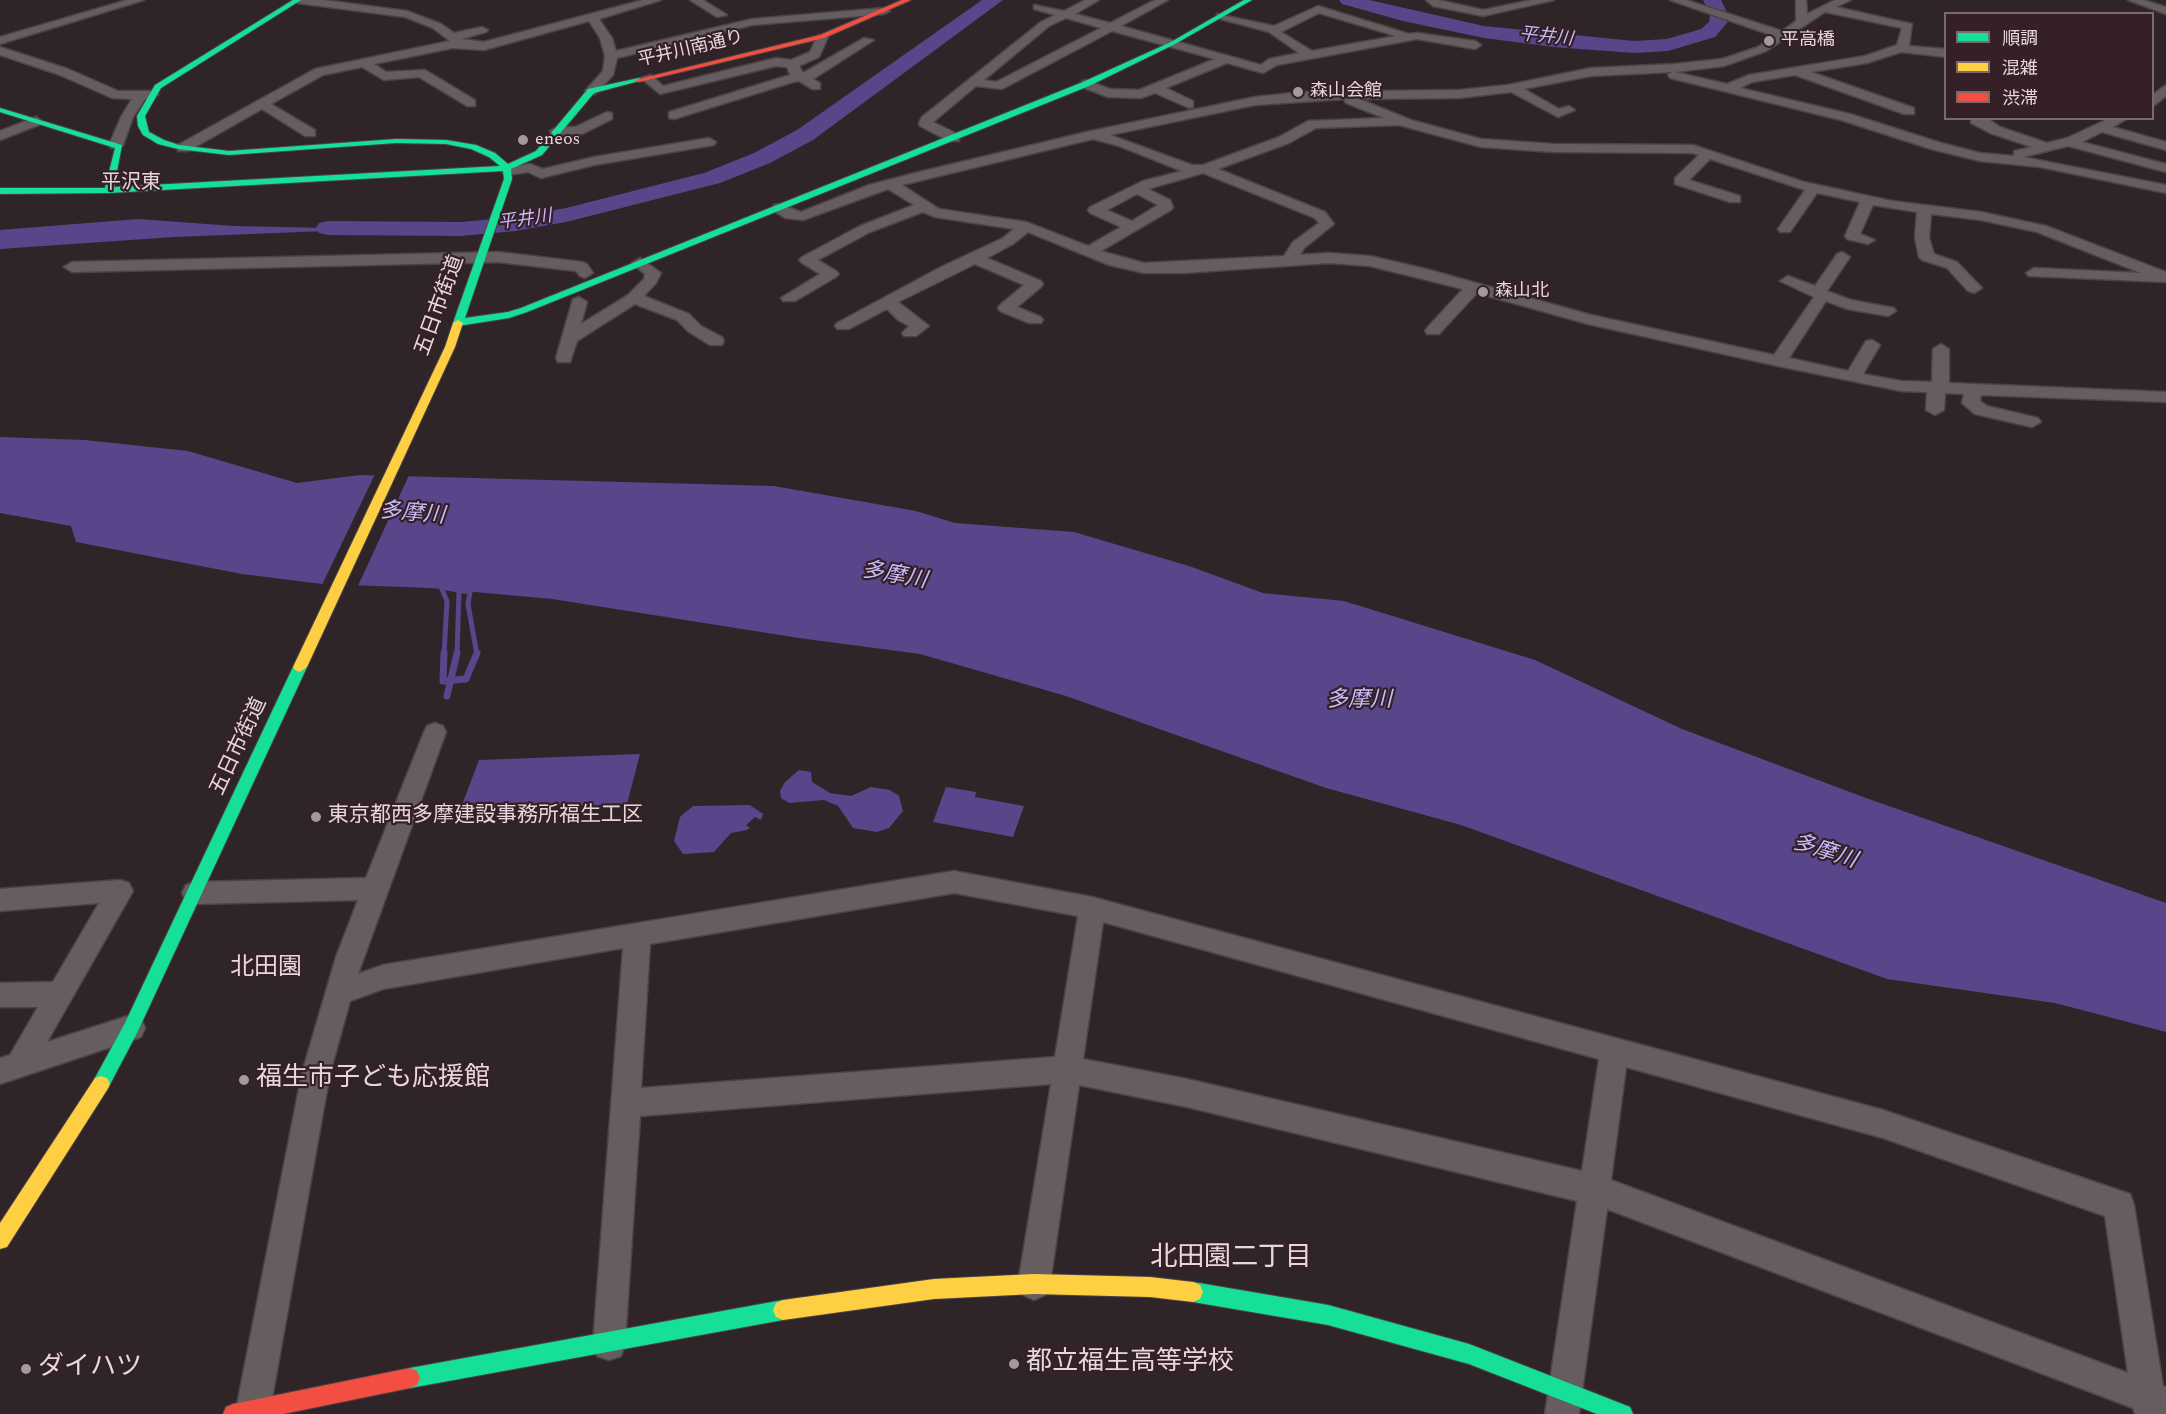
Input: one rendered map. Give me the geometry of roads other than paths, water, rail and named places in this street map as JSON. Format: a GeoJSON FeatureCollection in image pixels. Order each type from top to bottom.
{"type":"FeatureCollection","features":[{"type":"Feature","properties":{"kind":"street"},"geometry":{"type":"LineString","coordinates":[[0,41],[139,0]]}},
{"type":"Feature","properties":{"kind":"street"},"geometry":{"type":"LineString","coordinates":[[293,0],[348,5],[407,15],[431,23],[457,41],[484,46],[656,0]]}},
{"type":"Feature","properties":{"kind":"street"},"geometry":{"type":"LineString","coordinates":[[116,145],[127,117],[146,95],[167,79],[298,0]]}},
{"type":"Feature","properties":{"kind":"street"},"geometry":{"type":"LineString","coordinates":[[695,0],[722,15]]}},
{"type":"Feature","properties":{"kind":"street","name":"平井川南通り"},"geometry":{"type":"LineString","coordinates":[[591,91],[820,43],[908,0]]}},
{"type":"Feature","properties":{"kind":"street"},"geometry":{"type":"LineString","coordinates":[[954,138],[925,123],[1045,24],[1094,0]]}},
{"type":"Feature","properties":{"kind":"street"},"geometry":{"type":"LineString","coordinates":[[974,82],[998,86],[1163,0]]}},
{"type":"Feature","properties":{"kind":"street"},"geometry":{"type":"LineString","coordinates":[[461,321],[514,314],[954,138],[1086,84],[1173,43],[1249,0]]}},
{"type":"Feature","properties":{"kind":"street"},"geometry":{"type":"LineString","coordinates":[[1431,0],[1437,4],[1492,13],[1549,0]]}},
{"type":"Feature","properties":{"kind":"street"},"geometry":{"type":"LineString","coordinates":[[1675,0],[1784,35]]}},
{"type":"Feature","properties":{"kind":"street"},"geometry":{"type":"LineString","coordinates":[[1801,0],[1802,24]]}},
{"type":"Feature","properties":{"kind":"street"},"geometry":{"type":"LineString","coordinates":[[778,208],[790,215],[803,216],[874,188],[1091,135],[1255,101],[1302,96],[1459,94],[1512,88],[1580,73],[1724,62],[1754,53],[1802,24],[1823,8],[1846,0]]}},
{"type":"Feature","properties":{"kind":"street"},"geometry":{"type":"LineString","coordinates":[[2133,0],[2166,11]]}},
{"type":"Feature","properties":{"kind":"street"},"geometry":{"type":"LineString","coordinates":[[635,6],[656,17]]}},
{"type":"Feature","properties":{"kind":"street"},"geometry":{"type":"LineString","coordinates":[[1038,7],[1263,69]]}},
{"type":"Feature","properties":{"kind":"street"},"geometry":{"type":"LineString","coordinates":[[1823,8],[1908,26],[1902,44],[1904,47]]}},
{"type":"Feature","properties":{"kind":"street"},"geometry":{"type":"LineString","coordinates":[[1221,16],[1275,30],[1318,9],[1411,37],[1475,45]]}},
{"type":"Feature","properties":{"kind":"street"},"geometry":{"type":"LineString","coordinates":[[612,56],[752,22],[884,11]]}},
{"type":"Feature","properties":{"kind":"street"},"geometry":{"type":"LineString","coordinates":[[508,170],[535,157],[609,72],[612,56],[606,38],[592,17]]}},
{"type":"Feature","properties":{"kind":"street"},"geometry":{"type":"LineString","coordinates":[[183,148],[312,75],[362,61],[457,41],[482,30]]}},
{"type":"Feature","properties":{"kind":"street"},"geometry":{"type":"LineString","coordinates":[[1275,30],[1275,33],[1310,55]]}},
{"type":"Feature","properties":{"kind":"street"},"geometry":{"type":"LineString","coordinates":[[1263,69],[1273,62],[1411,37]]}},
{"type":"Feature","properties":{"kind":"street"},"geometry":{"type":"LineString","coordinates":[[674,115],[809,76],[868,40]]}},
{"type":"Feature","properties":{"kind":"street"},"geometry":{"type":"LineString","coordinates":[[647,78],[660,90],[776,62],[792,63],[815,54],[820,43],[851,52]]}},
{"type":"Feature","properties":{"kind":"street"},"geometry":{"type":"LineString","coordinates":[[1729,88],[1749,79],[1867,59],[1904,47],[1905,49],[1944,53]]}},
{"type":"Feature","properties":{"kind":"street"},"geometry":{"type":"LineString","coordinates":[[0,51],[64,72],[116,95],[146,95]]}},
{"type":"Feature","properties":{"kind":"street"},"geometry":{"type":"LineString","coordinates":[[1086,84],[1108,93],[1141,94],[1226,59]]}},
{"type":"Feature","properties":{"kind":"street"},"geometry":{"type":"LineString","coordinates":[[362,61],[384,76],[421,73],[471,103]]}},
{"type":"Feature","properties":{"kind":"street"},"geometry":{"type":"LineString","coordinates":[[792,63],[796,74],[816,86]]}},
{"type":"Feature","properties":{"kind":"street"},"geometry":{"type":"LineString","coordinates":[[1261,83],[1265,73],[1263,69]]}},
{"type":"Feature","properties":{"kind":"street"},"geometry":{"type":"LineString","coordinates":[[1650,69],[1845,117],[1936,146],[1980,157],[2003,157],[2049,149],[2118,120]]}},
{"type":"Feature","properties":{"kind":"street"},"geometry":{"type":"LineString","coordinates":[[1798,71],[1909,111]]}},
{"type":"Feature","properties":{"kind":"street"},"geometry":{"type":"LineString","coordinates":[[1156,88],[1189,104]]}},
{"type":"Feature","properties":{"kind":"street"},"geometry":{"type":"LineString","coordinates":[[1512,88],[1563,112],[1540,117]]}},
{"type":"Feature","properties":{"kind":"street"},"geometry":{"type":"LineString","coordinates":[[1091,135],[1103,128],[1240,90]]}},
{"type":"Feature","properties":{"kind":"street"},"geometry":{"type":"LineString","coordinates":[[2154,101],[2166,90]]}},
{"type":"Feature","properties":{"kind":"street"},"geometry":{"type":"LineString","coordinates":[[1207,99],[1283,94],[1302,96]]}},
{"type":"Feature","properties":{"kind":"street"},"geometry":{"type":"LineString","coordinates":[[1134,227],[1095,210],[1137,189],[1203,169],[1284,140],[1313,124],[1400,121],[1454,100],[1459,94]]}},
{"type":"Feature","properties":{"kind":"street"},"geometry":{"type":"LineString","coordinates":[[146,95],[141,116],[143,128],[161,142],[183,148],[249,153],[396,141],[446,142],[484,151],[508,170]]}},
{"type":"Feature","properties":{"kind":"street"},"geometry":{"type":"LineString","coordinates":[[1341,95],[1400,121],[1481,143],[1553,148],[1684,148],[1814,188],[1924,211],[1981,216],[2041,229],[2166,278]]}},
{"type":"Feature","properties":{"kind":"street"},"geometry":{"type":"LineString","coordinates":[[1754,110],[1768,97]]}},
{"type":"Feature","properties":{"kind":"street"},"geometry":{"type":"LineString","coordinates":[[263,104],[310,133]]}},
{"type":"Feature","properties":{"kind":"street"},"geometry":{"type":"LineString","coordinates":[[0,110],[116,145],[120,150],[109,190]]}},
{"type":"Feature","properties":{"kind":"street"},"geometry":{"type":"LineString","coordinates":[[557,131],[577,131],[607,116]]}},
{"type":"Feature","properties":{"kind":"street"},"geometry":{"type":"LineString","coordinates":[[1976,120],[1995,130],[2049,149]]}},
{"type":"Feature","properties":{"kind":"street"},"geometry":{"type":"LineString","coordinates":[[0,136],[36,121]]}},
{"type":"Feature","properties":{"kind":"street"},"geometry":{"type":"LineString","coordinates":[[2102,128],[2166,146]]}},
{"type":"Feature","properties":{"kind":"street"},"geometry":{"type":"LineString","coordinates":[[0,191],[109,190],[530,168],[541,174],[594,161],[703,143],[680,132]]}},
{"type":"Feature","properties":{"kind":"street"},"geometry":{"type":"LineString","coordinates":[[1091,135],[1124,142],[1190,169],[1203,169],[1320,215],[1327,224],[1298,245],[1290,260]]}},
{"type":"Feature","properties":{"kind":"street"},"geometry":{"type":"LineString","coordinates":[[2068,142],[2166,168]]}},
{"type":"Feature","properties":{"kind":"street"},"geometry":{"type":"LineString","coordinates":[[1708,154],[1680,181],[1735,199]]}},
{"type":"Feature","properties":{"kind":"street"},"geometry":{"type":"LineString","coordinates":[[2003,157],[2166,189]]}},
{"type":"Feature","properties":{"kind":"street","name":"五日市街道"},"geometry":{"type":"LineString","coordinates":[[0,1240],[113,1065],[131,1028],[436,378],[461,321],[502,196],[508,170]]}},
{"type":"Feature","properties":{"kind":"street"},"geometry":{"type":"LineString","coordinates":[[891,184],[922,207],[952,217],[994,219],[1026,226],[1114,262],[1144,268],[1183,268],[1329,258],[1370,261],[1578,316],[1901,386],[2166,397]]}},
{"type":"Feature","properties":{"kind":"street"},"geometry":{"type":"LineString","coordinates":[[1785,229],[1814,188]]}},
{"type":"Feature","properties":{"kind":"street"},"geometry":{"type":"LineString","coordinates":[[1089,252],[1166,207],[1165,202],[1137,189]]}},
{"type":"Feature","properties":{"kind":"street"},"geometry":{"type":"LineString","coordinates":[[1852,237],[1869,199]]}},
{"type":"Feature","properties":{"kind":"street"},"geometry":{"type":"LineString","coordinates":[[789,298],[831,274],[807,260],[865,229],[922,207]]}},
{"type":"Feature","properties":{"kind":"street"},"geometry":{"type":"LineString","coordinates":[[1924,211],[1922,238],[1927,257],[1952,265],[1974,288]]}},
{"type":"Feature","properties":{"kind":"street"},"geometry":{"type":"LineString","coordinates":[[843,326],[890,303],[946,270],[1008,241],[1026,226]]}},
{"type":"Feature","properties":{"kind":"street"},"geometry":{"type":"LineString","coordinates":[[1836,233],[1868,240]]}},
{"type":"Feature","properties":{"kind":"street"},"geometry":{"type":"LineString","coordinates":[[72,267],[482,255],[528,259],[583,270]]}},
{"type":"Feature","properties":{"kind":"street"},"geometry":{"type":"LineString","coordinates":[[1778,361],[1842,257]]}},
{"type":"Feature","properties":{"kind":"street"},"geometry":{"type":"LineString","coordinates":[[975,258],[1035,284],[1006,308],[1035,320]]}},
{"type":"Feature","properties":{"kind":"street"},"geometry":{"type":"LineString","coordinates":[[569,339],[634,297],[653,276],[653,273],[640,263]]}},
{"type":"Feature","properties":{"kind":"street"},"geometry":{"type":"LineString","coordinates":[[2034,273],[2166,278]]}},
{"type":"Feature","properties":{"kind":"street"},"geometry":{"type":"LineString","coordinates":[[1788,281],[1821,294],[1888,311]]}},
{"type":"Feature","properties":{"kind":"street"},"geometry":{"type":"LineString","coordinates":[[1433,331],[1473,287]]}},
{"type":"Feature","properties":{"kind":"street"},"geometry":{"type":"LineString","coordinates":[[634,297],[683,316],[695,329],[716,341]]}},
{"type":"Feature","properties":{"kind":"street"},"geometry":{"type":"LineString","coordinates":[[564,358],[579,302]]}},
{"type":"Feature","properties":{"kind":"street"},"geometry":{"type":"LineString","coordinates":[[890,303],[904,317],[921,326],[910,333]]}},
{"type":"Feature","properties":{"kind":"street"},"geometry":{"type":"LineString","coordinates":[[1852,377],[1872,345]]}},
{"type":"Feature","properties":{"kind":"street"},"geometry":{"type":"LineString","coordinates":[[1935,410],[1936,391],[1940,387],[1941,349]]}},
{"type":"Feature","properties":{"kind":"street"},"geometry":{"type":"LineString","coordinates":[[1973,389],[1971,403],[1982,410],[2032,422]]}},
{"type":"Feature","properties":{"kind":"street"},"geometry":{"type":"LineString","coordinates":[[435,732],[349,957],[316,1073],[246,1413],[434,1373],[866,1297],[934,1289],[1034,1284],[1150,1287],[1236,1298],[1316,1312],[1427,1341],[1564,1402],[1623,1414]]}},
{"type":"Feature","properties":{"kind":"street"},"geometry":{"type":"LineString","coordinates":[[340,992],[383,977],[954,882],[1092,908],[1883,1124],[2119,1205],[2155,1405]]}},
{"type":"Feature","properties":{"kind":"street"},"geometry":{"type":"LineString","coordinates":[[195,893],[375,889]]}},
{"type":"Feature","properties":{"kind":"street"},"geometry":{"type":"LineString","coordinates":[[0,900],[120,891],[60,994],[10,1068]]}},
{"type":"Feature","properties":{"kind":"street"},"geometry":{"type":"LineString","coordinates":[[1034,1284],[1092,908]]}},
{"type":"Feature","properties":{"kind":"street"},"geometry":{"type":"LineString","coordinates":[[609,1344],[637,934]]}},
{"type":"Feature","properties":{"kind":"street"},"geometry":{"type":"LineString","coordinates":[[0,995],[60,994]]}},
{"type":"Feature","properties":{"kind":"street"},"geometry":{"type":"LineString","coordinates":[[10,1068],[131,1028]]}},
{"type":"Feature","properties":{"kind":"street"},"geometry":{"type":"LineString","coordinates":[[1564,1402],[1596,1190],[1614,1050]]}},
{"type":"Feature","properties":{"kind":"street"},"geometry":{"type":"LineString","coordinates":[[626,1103],[1066,1069],[1187,1093],[1596,1190],[2155,1405]]}},
{"type":"Feature","properties":{"kind":"water"},"geometry":{"type":"Polygon","coordinates":[[[138,219],[234,226],[378,229],[174,237],[0,249],[0,230],[138,219]]]}},
{"type":"Feature","properties":{"kind":"water","name":"多摩川"},"geometry":{"type":"Polygon","coordinates":[[[0,437],[85,440],[188,451],[297,483],[360,475],[774,486],[916,511],[955,523],[1074,532],[1189,566],[1263,593],[1344,601],[1535,660],[1682,729],[1866,798],[2166,903],[2166,1032],[2055,1003],[1887,979],[1461,825],[1326,788],[1066,696],[920,654],[799,638],[552,599],[430,588],[322,584],[242,574],[76,542],[71,526],[0,513],[0,437]]]}},
{"type":"Feature","properties":{"kind":"water"},"geometry":{"type":"Polygon","coordinates":[[[640,754],[627,804],[460,810],[479,760],[640,754]]]}},
{"type":"Feature","properties":{"kind":"water"},"geometry":{"type":"Polygon","coordinates":[[[799,770],[811,772],[812,782],[830,793],[851,796],[871,787],[890,790],[899,796],[903,811],[889,828],[877,832],[853,828],[838,806],[824,800],[789,803],[781,798],[780,791],[785,782],[799,770]]]}},
{"type":"Feature","properties":{"kind":"water"},"geometry":{"type":"Polygon","coordinates":[[[946,787],[976,792],[975,797],[1024,806],[1013,837],[933,822],[946,787]]]}},
{"type":"Feature","properties":{"kind":"water"},"geometry":{"type":"Polygon","coordinates":[[[750,805],[763,814],[761,820],[755,817],[746,825],[750,828],[747,830],[731,833],[714,852],[683,854],[674,841],[680,817],[693,806],[750,805]]]}},
{"type":"Feature","properties":{"kind":"waterway","name":"平井川"},"geometry":{"type":"LineString","coordinates":[[328,228],[461,229],[515,224],[566,215],[712,178],[762,158],[805,135],[994,0]]}},
{"type":"Feature","properties":{"kind":"waterway","name":"平井川"},"geometry":{"type":"LineString","coordinates":[[1348,0],[1410,17],[1484,32],[1553,41],[1634,47],[1668,45],[1708,33],[1718,23],[1719,14],[1712,0]]}},
{"type":"Feature","properties":{"kind":"waterway"},"geometry":{"type":"LineString","coordinates":[[444,655],[447,601],[441,587],[470,592],[468,604],[477,654]]}},
{"type":"Feature","properties":{"kind":"waterway"},"geometry":{"type":"LineString","coordinates":[[457,655],[459,591]]}},
{"type":"Feature","properties":{"kind":"waterway"},"geometry":{"type":"LineString","coordinates":[[444,653],[443,681],[451,680]]}},
{"type":"Feature","properties":{"kind":"waterway"},"geometry":{"type":"LineString","coordinates":[[451,680],[457,653]]}},
{"type":"Feature","properties":{"kind":"waterway"},"geometry":{"type":"LineString","coordinates":[[451,680],[466,679],[477,654]]}},
{"type":"Feature","properties":{"kind":"waterway"},"geometry":{"type":"LineString","coordinates":[[447,696],[451,680]]}},
{"type":"Feature","properties":{"kind":"place","name":"平高橋"},"geometry":{"type":"Point","coordinates":[1769,41]}},
{"type":"Feature","properties":{"kind":"place","name":"森山会館"},"geometry":{"type":"Point","coordinates":[1298,92]}},
{"type":"Feature","properties":{"kind":"place","name":"eneos"},"geometry":{"type":"Point","coordinates":[523,140]}},
{"type":"Feature","properties":{"kind":"place","name":"森山北"},"geometry":{"type":"Point","coordinates":[1483,292]}},
{"type":"Feature","properties":{"kind":"place","name":"東京都西多摩建設事務所福生工区"},"geometry":{"type":"Point","coordinates":[316,817]}},
{"type":"Feature","properties":{"kind":"place","name":"福生市子ども応援館"},"geometry":{"type":"Point","coordinates":[244,1080]}},
{"type":"Feature","properties":{"kind":"place","name":"都立福生高等学校"},"geometry":{"type":"Point","coordinates":[1014,1364]}},
{"type":"Feature","properties":{"kind":"place","name":"ダイハツ"},"geometry":{"type":"Point","coordinates":[26,1369]}},
{"type":"Feature","properties":{"kind":"district","name":"平沢東"},"geometry":{"type":"Point","coordinates":[131,184]}},
{"type":"Feature","properties":{"kind":"district","name":"北田園"},"geometry":{"type":"Point","coordinates":[266,969]}},
{"type":"Feature","properties":{"kind":"district","name":"北田園二丁目"},"geometry":{"type":"Point","coordinates":[1231,1260]}}]}
